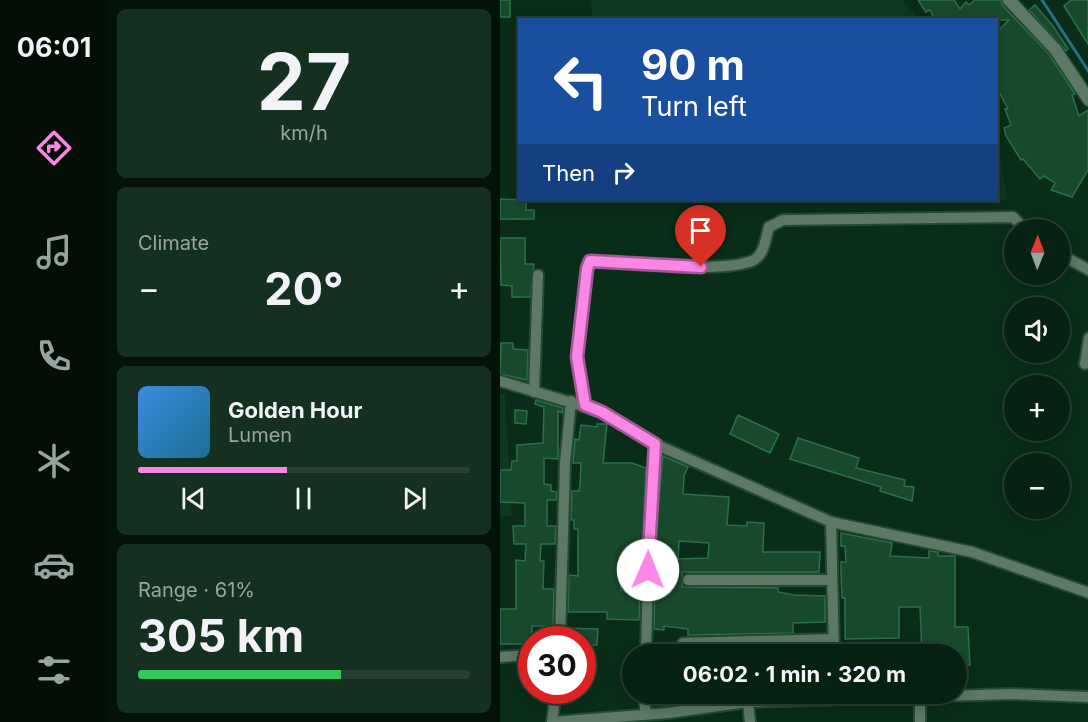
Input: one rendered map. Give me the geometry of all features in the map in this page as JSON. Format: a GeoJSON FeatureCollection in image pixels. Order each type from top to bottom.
{"type":"FeatureCollection","features":[{"type":"Feature","properties":{"kind":"street"},"geometry":{"type":"LineString","coordinates":[[1009,0],[1055,49],[1088,100]]}},
{"type":"Feature","properties":{"kind":"street"},"geometry":{"type":"LineString","coordinates":[[585,405],[577,357],[587,269],[590,261],[701,267],[747,262],[756,260],[761,253],[769,227],[783,219],[1013,217],[1015,219]]}},
{"type":"Feature","properties":{"kind":"street"},"geometry":{"type":"LineString","coordinates":[[1070,260],[1088,270]]}},
{"type":"Feature","properties":{"kind":"street"},"geometry":{"type":"LineString","coordinates":[[534,392],[538,274]]}},
{"type":"Feature","properties":{"kind":"street"},"geometry":{"type":"LineString","coordinates":[[1085,364],[1088,338]]}},
{"type":"Feature","properties":{"kind":"street"},"geometry":{"type":"LineString","coordinates":[[500,381],[602,412],[655,444],[831,522],[972,552],[1088,593]]}},
{"type":"Feature","properties":{"kind":"street"},"geometry":{"type":"LineString","coordinates":[[560,626],[565,463],[571,401]]}},
{"type":"Feature","properties":{"kind":"street"},"geometry":{"type":"LineString","coordinates":[[646,644],[648,528],[655,444]]}},
{"type":"Feature","properties":{"kind":"street"},"geometry":{"type":"LineString","coordinates":[[831,522],[830,580],[834,644]]}},
{"type":"Feature","properties":{"kind":"street"},"geometry":{"type":"LineString","coordinates":[[688,580],[830,580]]}},
{"type":"Feature","properties":{"kind":"street"},"geometry":{"type":"LineString","coordinates":[[683,643],[834,639]]}},
{"type":"Feature","properties":{"kind":"street"},"geometry":{"type":"LineString","coordinates":[[500,657],[518,656]]}},
{"type":"Feature","properties":{"kind":"street"},"geometry":{"type":"LineString","coordinates":[[967,695],[1012,694],[1088,697]]}},
{"type":"Feature","properties":{"kind":"street"},"geometry":{"type":"LineString","coordinates":[[554,704],[552,722],[645,715],[668,718],[738,704]]}},
{"type":"Feature","properties":{"kind":"street"},"geometry":{"type":"LineString","coordinates":[[645,704],[645,715]]}},
{"type":"Feature","properties":{"kind":"street"},"geometry":{"type":"LineString","coordinates":[[748,704],[750,722]]}},
{"type":"Feature","properties":{"kind":"street"},"geometry":{"type":"LineString","coordinates":[[920,704],[920,722]]}},
{"type":"Feature","properties":{"kind":"shaded area"},"geometry":{"type":"Polygon","coordinates":[[[591,0],[902,0],[918,18],[592,18],[591,0]]]}},
{"type":"Feature","properties":{"kind":"shaded area"},"geometry":{"type":"Polygon","coordinates":[[[998,146],[1008,200],[998,200],[998,146]]]}},
{"type":"Feature","properties":{"kind":"shaded area"},"geometry":{"type":"Polygon","coordinates":[[[760,201],[925,201],[760,203],[760,201]]]}},
{"type":"Feature","properties":{"kind":"shaded area"},"geometry":{"type":"Polygon","coordinates":[[[500,393],[505,395],[512,516],[500,516],[500,393]]]}},
{"type":"Feature","properties":{"kind":"building"},"geometry":{"type":"Polygon","coordinates":[[[500,0],[510,0],[510,17],[500,17],[500,0]]]}},
{"type":"Feature","properties":{"kind":"building"},"geometry":{"type":"Polygon","coordinates":[[[918,0],[954,0],[960,9],[966,2],[969,5],[975,0],[1001,0],[1003,6],[1049,54],[1075,94],[1072,95],[1079,116],[1088,110],[1088,170],[1072,197],[1051,190],[1055,183],[1044,176],[1040,179],[1023,159],[1021,160],[1006,136],[1004,128],[1011,125],[1005,109],[1008,109],[998,90],[998,31],[1009,20],[934,18],[930,10],[926,12],[918,0]]]}},
{"type":"Feature","properties":{"kind":"building"},"geometry":{"type":"Polygon","coordinates":[[[1071,0],[1088,0],[1088,44],[1064,6],[1071,0]]]}},
{"type":"Feature","properties":{"kind":"building"},"geometry":{"type":"Polygon","coordinates":[[[1035,5],[1053,26],[1068,49],[1066,51],[1029,10],[1035,5]]]}},
{"type":"Feature","properties":{"kind":"building"},"geometry":{"type":"Polygon","coordinates":[[[500,199],[526,201],[526,210],[534,210],[534,219],[500,219],[500,199]]]}},
{"type":"Feature","properties":{"kind":"building"},"geometry":{"type":"Polygon","coordinates":[[[500,238],[525,238],[525,264],[534,264],[530,297],[512,297],[512,286],[501,285],[500,238]]]}},
{"type":"Feature","properties":{"kind":"building"},"geometry":{"type":"Polygon","coordinates":[[[501,343],[513,343],[513,349],[528,350],[527,380],[500,374],[501,343]]]}},
{"type":"Feature","properties":{"kind":"building"},"geometry":{"type":"Polygon","coordinates":[[[536,400],[563,408],[562,413],[558,411],[558,459],[544,458],[544,484],[551,485],[551,491],[557,492],[556,500],[547,500],[547,526],[556,526],[555,544],[541,544],[540,561],[544,561],[543,589],[554,589],[553,626],[518,626],[518,644],[500,644],[500,609],[516,609],[516,560],[525,561],[526,544],[514,544],[513,526],[525,526],[525,503],[500,502],[500,470],[511,470],[512,461],[517,461],[517,445],[543,443],[544,407],[535,404],[536,400]]]}},
{"type":"Feature","properties":{"kind":"building"},"geometry":{"type":"Polygon","coordinates":[[[515,410],[527,411],[526,424],[515,423],[515,410]]]}},
{"type":"Feature","properties":{"kind":"building"},"geometry":{"type":"Polygon","coordinates":[[[738,415],[779,434],[770,453],[730,434],[738,415]]]}},
{"type":"Feature","properties":{"kind":"building"},"geometry":{"type":"Polygon","coordinates":[[[597,424],[607,424],[603,463],[632,463],[646,468],[641,564],[621,564],[621,590],[640,591],[639,620],[607,619],[607,612],[568,612],[569,575],[578,576],[578,529],[574,529],[574,520],[571,520],[572,491],[579,491],[580,486],[581,463],[573,463],[575,439],[579,440],[581,425],[597,427],[597,424]]]}},
{"type":"Feature","properties":{"kind":"building"},"geometry":{"type":"Polygon","coordinates":[[[798,438],[859,458],[856,468],[905,480],[904,486],[914,487],[912,501],[880,491],[881,487],[790,459],[798,438]]]}},
{"type":"Feature","properties":{"kind":"building"},"geometry":{"type":"Polygon","coordinates":[[[663,456],[688,467],[684,476],[683,494],[729,497],[727,525],[747,526],[747,522],[764,523],[763,552],[820,552],[819,572],[682,572],[682,587],[778,588],[778,592],[794,595],[825,596],[825,622],[793,623],[793,633],[688,635],[688,629],[664,626],[664,630],[654,629],[656,528],[663,456]],[[679,541],[678,559],[708,558],[709,543],[679,541]]]}},
{"type":"Feature","properties":{"kind":"building"},"geometry":{"type":"Polygon","coordinates":[[[841,533],[892,543],[890,556],[929,558],[929,551],[938,552],[938,556],[955,556],[955,627],[968,627],[970,665],[967,665],[967,644],[922,644],[920,607],[899,607],[899,638],[845,639],[845,598],[842,598],[841,562],[846,562],[845,546],[841,546],[841,533]]]}},
{"type":"Feature","properties":{"kind":"building"},"geometry":{"type":"Polygon","coordinates":[[[596,629],[598,629],[596,645],[596,629]]]}},
{"type":"Feature","properties":{"kind":"waterway"},"geometry":{"type":"LineString","coordinates":[[1042,0],[1089,72]]}},
{"type":"Feature","properties":{"kind":"route"},"geometry":{"type":"LineString","coordinates":[[648,570],[648,528],[655,444],[602,412],[585,405],[577,357],[587,269],[590,261],[701,267]]}}]}
